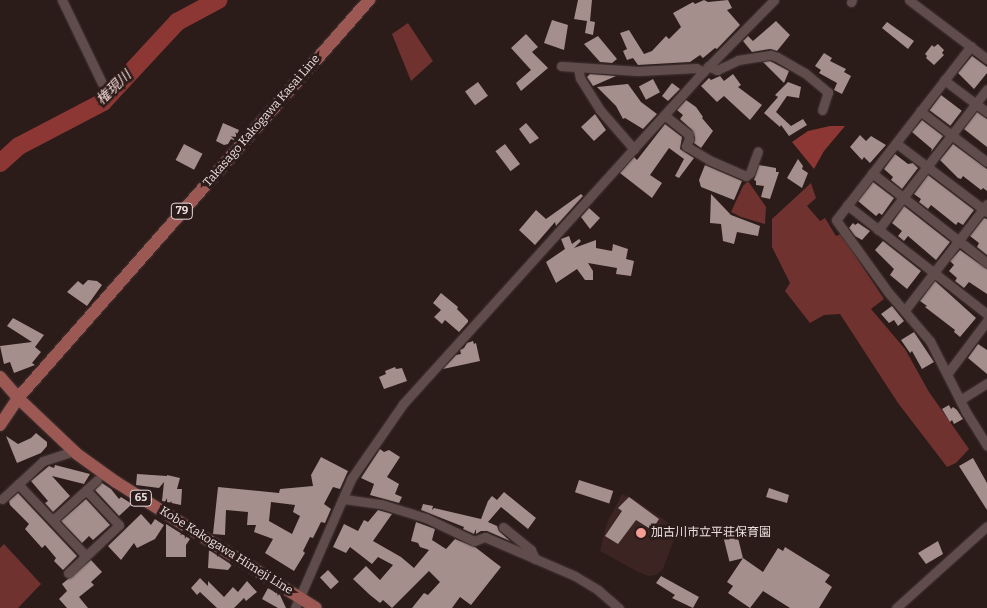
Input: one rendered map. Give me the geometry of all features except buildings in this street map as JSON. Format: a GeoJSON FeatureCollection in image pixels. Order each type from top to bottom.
{"type":"FeatureCollection","features":[{"type":"Feature","properties":{"kind":"main road","name":"Takasago Kakogawa Kasai Line"},"geometry":{"type":"LineString","coordinates":[[0,425],[18,398],[369,0]]}},
{"type":"Feature","properties":{"kind":"main road","name":"Kobe Kakogawa Himeji Line"},"geometry":{"type":"LineString","coordinates":[[0,377],[18,398],[73,451],[116,482],[297,603],[316,608]]}},
{"type":"Feature","properties":{"kind":"street"},"geometry":{"type":"LineString","coordinates":[[62,0],[102,83]]}},
{"type":"Feature","properties":{"kind":"street"},"geometry":{"type":"LineString","coordinates":[[297,603],[351,479],[403,404],[706,69],[774,0]]}},
{"type":"Feature","properties":{"kind":"street"},"geometry":{"type":"LineString","coordinates":[[910,0],[987,59]]}},
{"type":"Feature","properties":{"kind":"street"},"geometry":{"type":"LineString","coordinates":[[971,46],[836,220],[930,341],[960,400],[987,446]]}},
{"type":"Feature","properties":{"kind":"street"},"geometry":{"type":"LineString","coordinates":[[561,66],[653,71],[696,68],[717,70],[738,60],[771,55],[777,56],[805,73],[828,92],[822,110]]}},
{"type":"Feature","properties":{"kind":"street"},"geometry":{"type":"LineString","coordinates":[[578,68],[580,78],[600,110],[634,149]]}},
{"type":"Feature","properties":{"kind":"street"},"geometry":{"type":"LineString","coordinates":[[944,80],[987,112]]}},
{"type":"Feature","properties":{"kind":"street"},"geometry":{"type":"LineString","coordinates":[[878,230],[987,89]]}},
{"type":"Feature","properties":{"kind":"street"},"geometry":{"type":"LineString","coordinates":[[920,112],[987,162]]}},
{"type":"Feature","properties":{"kind":"street"},"geometry":{"type":"LineString","coordinates":[[664,115],[688,134],[689,139],[686,146],[708,160],[746,176],[750,174],[758,151]]}},
{"type":"Feature","properties":{"kind":"street"},"geometry":{"type":"LineString","coordinates":[[896,143],[986,208],[905,310]]}},
{"type":"Feature","properties":{"kind":"street"},"geometry":{"type":"LineString","coordinates":[[872,174],[987,263]]}},
{"type":"Feature","properties":{"kind":"street"},"geometry":{"type":"LineString","coordinates":[[847,206],[987,314]]}},
{"type":"Feature","properties":{"kind":"street"},"geometry":{"type":"LineString","coordinates":[[947,374],[987,321]]}},
{"type":"Feature","properties":{"kind":"street"},"geometry":{"type":"LineString","coordinates":[[960,400],[987,383]]}},
{"type":"Feature","properties":{"kind":"street"},"geometry":{"type":"LineString","coordinates":[[2,500],[43,461],[73,451]]}},
{"type":"Feature","properties":{"kind":"street"},"geometry":{"type":"LineString","coordinates":[[53,520],[97,480]]}},
{"type":"Feature","properties":{"kind":"street"},"geometry":{"type":"LineString","coordinates":[[18,484],[86,556]]}},
{"type":"Feature","properties":{"kind":"street"},"geometry":{"type":"LineString","coordinates":[[68,573],[119,525],[86,490]]}},
{"type":"Feature","properties":{"kind":"street"},"geometry":{"type":"LineString","coordinates":[[344,498],[381,504],[426,518],[474,540],[485,537],[575,576],[598,590],[619,608]]}},
{"type":"Feature","properties":{"kind":"street"},"geometry":{"type":"LineString","coordinates":[[896,608],[987,526]]}},
{"type":"Feature","properties":{"kind":"street"},"geometry":{"type":"LineString","coordinates":[[504,527],[531,550],[535,559]]}},
{"type":"Feature","properties":{"kind":"shaded area"},"geometry":{"type":"Polygon","coordinates":[[[408,23],[433,61],[411,81],[392,34],[408,23]]]}},
{"type":"Feature","properties":{"kind":"shaded area"},"geometry":{"type":"Polygon","coordinates":[[[830,126],[845,126],[824,151],[814,169],[792,142],[808,131],[830,126]]]}},
{"type":"Feature","properties":{"kind":"shaded area"},"geometry":{"type":"Polygon","coordinates":[[[748,181],[766,207],[765,224],[731,212],[743,186],[748,181]]]}},
{"type":"Feature","properties":{"kind":"shaded area"},"geometry":{"type":"Polygon","coordinates":[[[811,183],[816,198],[807,206],[820,221],[825,218],[836,236],[841,234],[884,299],[871,309],[905,349],[929,392],[969,449],[956,463],[947,467],[898,403],[840,314],[824,315],[810,323],[785,291],[790,283],[772,247],[772,219],[811,183]]]}},
{"type":"Feature","properties":{"kind":"shaded area","name":"加古川市立平荘保育園"},"geometry":{"type":"Polygon","coordinates":[[[622,494],[632,498],[678,529],[663,569],[656,575],[648,576],[638,572],[600,551],[607,523],[622,494]]]}},
{"type":"Feature","properties":{"kind":"shaded area"},"geometry":{"type":"Polygon","coordinates":[[[4,544],[41,584],[18,608],[0,608],[0,548],[4,544]]]}},
{"type":"Feature","properties":{"kind":"waterway","name":"権現川"},"geometry":{"type":"LineString","coordinates":[[0,163],[19,146],[103,102],[177,22],[218,0]]}},
{"type":"Feature","properties":{"kind":"place","name":"加古川市立平荘保育園"},"geometry":{"type":"Point","coordinates":[641,533]}}]}
